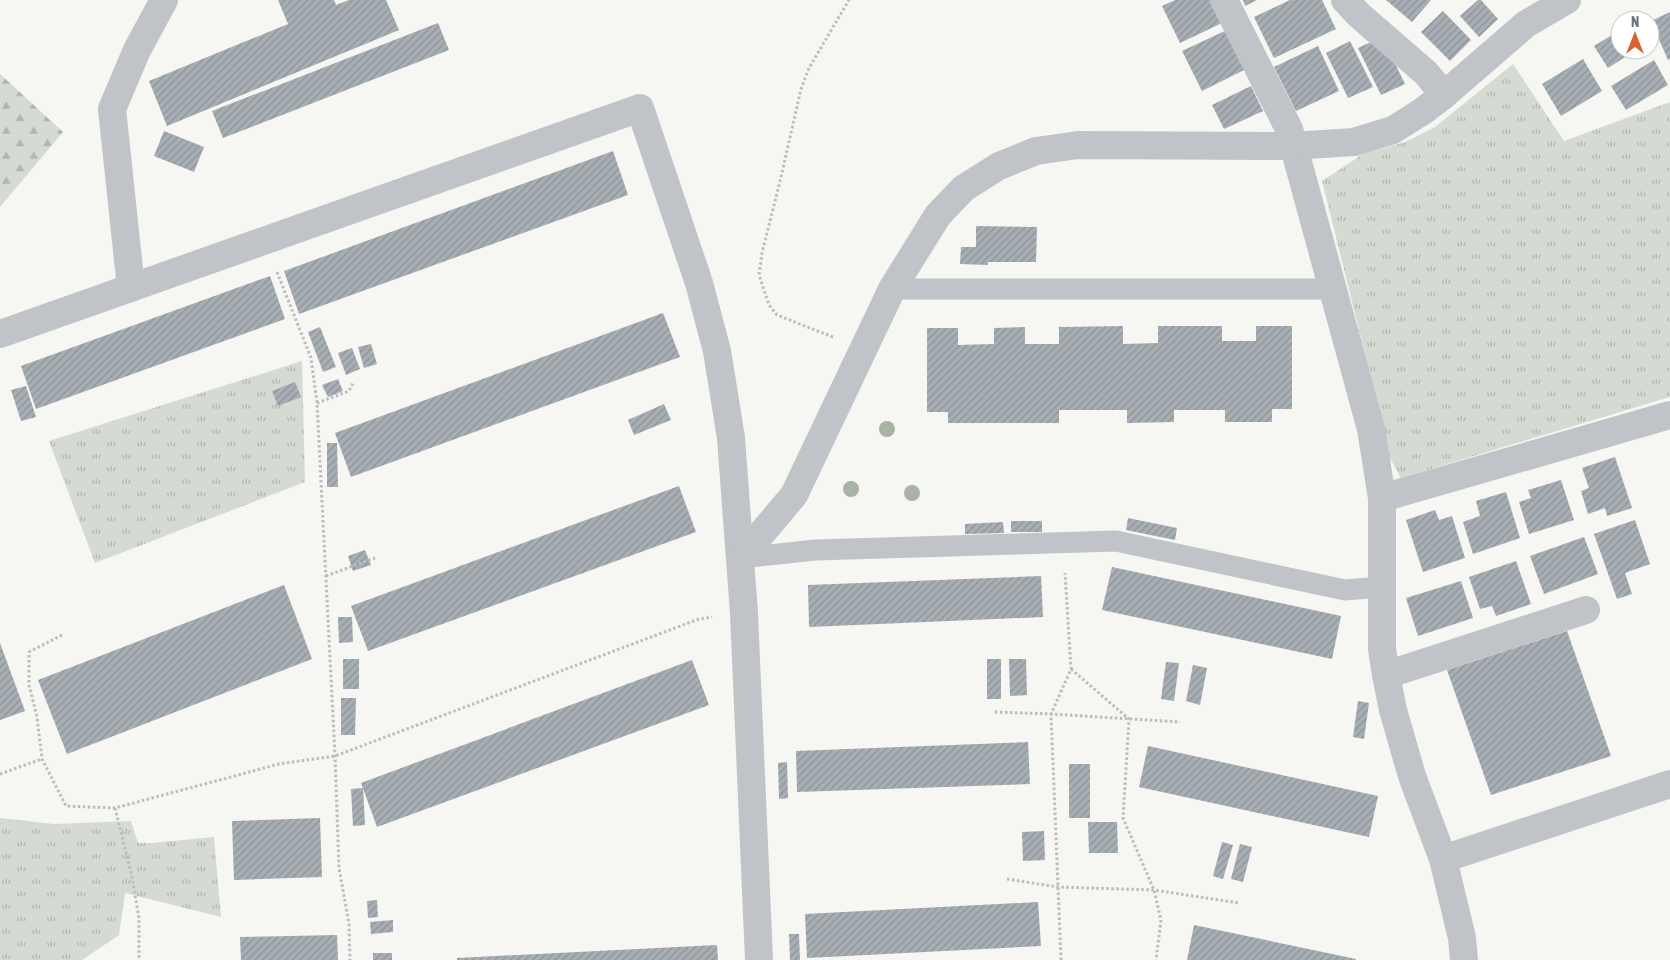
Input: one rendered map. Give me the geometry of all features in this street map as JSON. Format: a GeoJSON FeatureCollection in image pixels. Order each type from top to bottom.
{"type":"FeatureCollection","features":[{"type":"Feature","properties":{"kind":"street"},"geometry":{"type":"LineString","coordinates":[[131,288],[112,109],[137,50],[164,0]]}},
{"type":"Feature","properties":{"kind":"street"},"geometry":{"type":"LineString","coordinates":[[1224,0],[1289,129],[1292,146],[1309,198],[1370,429],[1382,498],[1382,649],[1386,675],[1393,710],[1412,776],[1444,859],[1462,938],[1464,960]]}},
{"type":"Feature","properties":{"kind":"street"},"geometry":{"type":"LineString","coordinates":[[1345,0],[1359,15],[1426,73],[1444,96]]}},
{"type":"Feature","properties":{"kind":"street"},"geometry":{"type":"LineString","coordinates":[[741,558],[794,495],[892,289],[938,215],[964,188],[999,166],[1036,151],[1078,145],[1292,146],[1354,142],[1393,130],[1423,112],[1444,96],[1526,24],[1567,0]]}},
{"type":"Feature","properties":{"kind":"street"},"geometry":{"type":"LineString","coordinates":[[0,334],[640,108],[693,265],[717,351],[731,438],[741,558],[760,960]]}},
{"type":"Feature","properties":{"kind":"street"},"geometry":{"type":"LineString","coordinates":[[1382,498],[1670,415]]}},
{"type":"Feature","properties":{"kind":"street"},"geometry":{"type":"LineString","coordinates":[[1386,675],[1586,610]]}},
{"type":"Feature","properties":{"kind":"street"},"geometry":{"type":"LineString","coordinates":[[1444,859],[1670,784]]}},
{"type":"Feature","properties":{"kind":"lane"},"geometry":{"type":"LineString","coordinates":[[892,289],[1333,289]]}},
{"type":"Feature","properties":{"kind":"lane"},"geometry":{"type":"LineString","coordinates":[[741,558],[815,550],[1116,541],[1345,590],[1381,587]]}},
{"type":"Feature","properties":{"kind":"path"},"geometry":{"type":"LineString","coordinates":[[849,0],[809,68],[801,89],[758,275],[769,306],[777,315],[863,348]]}},
{"type":"Feature","properties":{"kind":"path"},"geometry":{"type":"LineString","coordinates":[[264,240],[311,358],[318,403],[339,868],[349,924],[350,960]]}},
{"type":"Feature","properties":{"kind":"path"},"geometry":{"type":"LineString","coordinates":[[318,403],[349,391],[353,383]]}},
{"type":"Feature","properties":{"kind":"path"},"geometry":{"type":"LineString","coordinates":[[1061,960],[1051,714],[1071,669],[1063,542]]}},
{"type":"Feature","properties":{"kind":"path"},"geometry":{"type":"LineString","coordinates":[[326,576],[375,558]]}},
{"type":"Feature","properties":{"kind":"path"},"geometry":{"type":"LineString","coordinates":[[62,635],[29,652],[29,685],[37,717],[42,759],[66,806],[115,808],[279,764],[335,756],[699,619],[744,613]]}},
{"type":"Feature","properties":{"kind":"path"},"geometry":{"type":"LineString","coordinates":[[1071,669],[1129,719]]}},
{"type":"Feature","properties":{"kind":"path"},"geometry":{"type":"LineString","coordinates":[[995,712],[1180,722]]}},
{"type":"Feature","properties":{"kind":"path"},"geometry":{"type":"LineString","coordinates":[[1129,719],[1123,818],[1154,890],[1161,920],[1156,960]]}},
{"type":"Feature","properties":{"kind":"path"},"geometry":{"type":"LineString","coordinates":[[0,774],[42,759]]}},
{"type":"Feature","properties":{"kind":"path"},"geometry":{"type":"LineString","coordinates":[[115,808],[131,872],[139,918],[139,960]]}},
{"type":"Feature","properties":{"kind":"path"},"geometry":{"type":"LineString","coordinates":[[1008,879],[1058,887],[1154,890],[1239,903]]}},
{"type":"Feature","properties":{"kind":"green space"},"geometry":{"type":"Polygon","coordinates":[[[1513,64],[1564,141],[1670,102],[1670,397],[1401,478],[1387,453],[1377,402],[1322,181],[1363,154],[1405,142],[1435,127],[1513,64]]]}},
{"type":"Feature","properties":{"kind":"green space"},"geometry":{"type":"Polygon","coordinates":[[[0,74],[63,132],[0,207],[0,74]]]}},
{"type":"Feature","properties":{"kind":"green space"},"geometry":{"type":"Polygon","coordinates":[[[302,361],[305,482],[95,563],[49,441],[302,361]]]}},
{"type":"Feature","properties":{"kind":"green space"},"geometry":{"type":"Polygon","coordinates":[[[0,818],[54,824],[131,821],[138,843],[214,837],[221,917],[125,893],[119,935],[82,960],[0,960],[0,818]]]}},
{"type":"Feature","properties":{"kind":"building"},"geometry":{"type":"Polygon","coordinates":[[[278,0],[334,0],[336,5],[349,0],[386,0],[399,30],[167,126],[149,81],[288,24],[278,0]]]}},
{"type":"Feature","properties":{"kind":"building"},"geometry":{"type":"Polygon","coordinates":[[[1175,0],[1213,0],[1224,22],[1180,43],[1162,6],[1175,0]]]}},
{"type":"Feature","properties":{"kind":"building"},"geometry":{"type":"Polygon","coordinates":[[[1243,0],[1257,0],[1245,6],[1243,0]]]}},
{"type":"Feature","properties":{"kind":"building"},"geometry":{"type":"Polygon","coordinates":[[[1290,0],[1322,0],[1336,29],[1274,58],[1254,17],[1290,0]]]}},
{"type":"Feature","properties":{"kind":"building"},"geometry":{"type":"Polygon","coordinates":[[[1386,0],[1431,0],[1412,22],[1386,0]]]}},
{"type":"Feature","properties":{"kind":"building"},"geometry":{"type":"Polygon","coordinates":[[[1478,0],[1481,0],[1498,19],[1479,37],[1460,16],[1478,0]]]}},
{"type":"Feature","properties":{"kind":"building"},"geometry":{"type":"Polygon","coordinates":[[[1443,11],[1471,40],[1450,61],[1421,32],[1443,11]]]}},
{"type":"Feature","properties":{"kind":"building"},"geometry":{"type":"Polygon","coordinates":[[[1670,12],[1670,59],[1668,60],[1660,42],[1660,17],[1670,12]]]}},
{"type":"Feature","properties":{"kind":"building"},"geometry":{"type":"Polygon","coordinates":[[[438,23],[449,50],[223,138],[212,111],[438,23]]]}},
{"type":"Feature","properties":{"kind":"building"},"geometry":{"type":"Polygon","coordinates":[[[1227,30],[1246,69],[1202,91],[1182,51],[1227,30]]]}},
{"type":"Feature","properties":{"kind":"building"},"geometry":{"type":"Polygon","coordinates":[[[1610,36],[1610,60],[1620,60],[1608,68],[1594,46],[1610,36]]]}},
{"type":"Feature","properties":{"kind":"building"},"geometry":{"type":"Polygon","coordinates":[[[1382,37],[1405,84],[1381,95],[1358,48],[1382,37]]]}},
{"type":"Feature","properties":{"kind":"building"},"geometry":{"type":"Polygon","coordinates":[[[1350,41],[1373,87],[1348,98],[1326,53],[1350,41]]]}},
{"type":"Feature","properties":{"kind":"building"},"geometry":{"type":"Polygon","coordinates":[[[1318,46],[1339,91],[1296,111],[1274,67],[1318,46]]]}},
{"type":"Feature","properties":{"kind":"building"},"geometry":{"type":"Polygon","coordinates":[[[1583,59],[1602,91],[1561,116],[1542,84],[1583,59]]]}},
{"type":"Feature","properties":{"kind":"building"},"geometry":{"type":"Polygon","coordinates":[[[1654,60],[1668,85],[1626,110],[1611,86],[1654,60]]]}},
{"type":"Feature","properties":{"kind":"building"},"geometry":{"type":"Polygon","coordinates":[[[1251,86],[1263,111],[1224,129],[1212,105],[1251,86]]]}},
{"type":"Feature","properties":{"kind":"building"},"geometry":{"type":"Polygon","coordinates":[[[164,131],[204,147],[194,172],[154,156],[164,131]]]}},
{"type":"Feature","properties":{"kind":"building"},"geometry":{"type":"Polygon","coordinates":[[[613,151],[628,195],[299,314],[284,271],[613,151]]]}},
{"type":"Feature","properties":{"kind":"building"},"geometry":{"type":"Polygon","coordinates":[[[976,226],[1037,227],[1036,262],[988,262],[988,265],[960,264],[961,247],[976,247],[976,226]]]}},
{"type":"Feature","properties":{"kind":"building"},"geometry":{"type":"Polygon","coordinates":[[[270,276],[285,319],[36,409],[21,366],[270,276]]]}},
{"type":"Feature","properties":{"kind":"building"},"geometry":{"type":"Polygon","coordinates":[[[663,313],[680,357],[351,477],[335,433],[663,313]]]}},
{"type":"Feature","properties":{"kind":"building"},"geometry":{"type":"Polygon","coordinates":[[[1123,326],[1123,344],[1158,343],[1158,326],[1222,326],[1222,341],[1256,341],[1256,326],[1292,326],[1292,409],[1272,409],[1272,422],[1225,422],[1225,410],[1174,410],[1174,422],[1127,423],[1127,410],[1059,410],[1059,423],[948,423],[948,412],[927,412],[927,328],[958,328],[958,345],[994,344],[994,328],[1025,327],[1025,344],[1059,344],[1059,327],[1123,326]]]}},
{"type":"Feature","properties":{"kind":"building"},"geometry":{"type":"Polygon","coordinates":[[[320,327],[336,367],[323,372],[308,332],[320,327]]]}},
{"type":"Feature","properties":{"kind":"building"},"geometry":{"type":"Polygon","coordinates":[[[371,344],[377,364],[364,368],[358,347],[371,344]]]}},
{"type":"Feature","properties":{"kind":"building"},"geometry":{"type":"Polygon","coordinates":[[[352,348],[360,369],[346,375],[338,353],[352,348]]]}},
{"type":"Feature","properties":{"kind":"building"},"geometry":{"type":"Polygon","coordinates":[[[338,379],[343,391],[328,397],[322,385],[338,379]]]}},
{"type":"Feature","properties":{"kind":"building"},"geometry":{"type":"Polygon","coordinates":[[[295,382],[301,397],[278,406],[272,391],[295,382]]]}},
{"type":"Feature","properties":{"kind":"building"},"geometry":{"type":"Polygon","coordinates":[[[26,386],[36,417],[21,421],[11,390],[26,386]]]}},
{"type":"Feature","properties":{"kind":"building"},"geometry":{"type":"Polygon","coordinates":[[[664,404],[671,420],[634,435],[628,420],[664,404]]]}},
{"type":"Feature","properties":{"kind":"building"},"geometry":{"type":"Polygon","coordinates":[[[327,443],[337,443],[338,487],[327,487],[327,443]]]}},
{"type":"Feature","properties":{"kind":"building"},"geometry":{"type":"Polygon","coordinates":[[[1615,457],[1632,508],[1607,516],[1605,508],[1588,514],[1581,491],[1589,488],[1582,468],[1615,457]]]}},
{"type":"Feature","properties":{"kind":"building"},"geometry":{"type":"Polygon","coordinates":[[[1561,480],[1574,520],[1529,534],[1519,502],[1531,498],[1528,490],[1561,480]]]}},
{"type":"Feature","properties":{"kind":"building"},"geometry":{"type":"Polygon","coordinates":[[[679,486],[696,532],[368,651],[351,606],[679,486]]]}},
{"type":"Feature","properties":{"kind":"building"},"geometry":{"type":"Polygon","coordinates":[[[1506,492],[1520,538],[1473,554],[1463,522],[1480,516],[1476,501],[1506,492]]]}},
{"type":"Feature","properties":{"kind":"building"},"geometry":{"type":"Polygon","coordinates":[[[1435,510],[1439,520],[1452,516],[1465,558],[1423,572],[1406,520],[1435,510]]]}},
{"type":"Feature","properties":{"kind":"building"},"geometry":{"type":"Polygon","coordinates":[[[1128,518],[1177,528],[1175,540],[1126,530],[1128,518]]]}},
{"type":"Feature","properties":{"kind":"building"},"geometry":{"type":"Polygon","coordinates":[[[1635,520],[1650,564],[1625,573],[1632,594],[1617,599],[1594,534],[1635,520]]]}},
{"type":"Feature","properties":{"kind":"building"},"geometry":{"type":"Polygon","coordinates":[[[1011,521],[1042,521],[1042,532],[1011,532],[1011,521]]]}},
{"type":"Feature","properties":{"kind":"building"},"geometry":{"type":"Polygon","coordinates":[[[1003,522],[1004,533],[965,534],[965,524],[1003,522]]]}},
{"type":"Feature","properties":{"kind":"building"},"geometry":{"type":"Polygon","coordinates":[[[1584,537],[1598,574],[1544,594],[1530,556],[1584,537]]]}},
{"type":"Feature","properties":{"kind":"building"},"geometry":{"type":"Polygon","coordinates":[[[365,550],[371,565],[353,571],[348,556],[365,550]]]}},
{"type":"Feature","properties":{"kind":"building"},"geometry":{"type":"Polygon","coordinates":[[[1516,561],[1531,604],[1496,616],[1492,606],[1480,609],[1469,577],[1516,561]]]}},
{"type":"Feature","properties":{"kind":"building"},"geometry":{"type":"Polygon","coordinates":[[[1112,567],[1341,616],[1332,659],[1102,610],[1112,567]]]}},
{"type":"Feature","properties":{"kind":"building"},"geometry":{"type":"Polygon","coordinates":[[[1041,576],[1043,617],[809,627],[808,585],[1041,576]]]}},
{"type":"Feature","properties":{"kind":"building"},"geometry":{"type":"Polygon","coordinates":[[[1461,581],[1473,618],[1418,636],[1406,598],[1461,581]]]}},
{"type":"Feature","properties":{"kind":"building"},"geometry":{"type":"Polygon","coordinates":[[[284,585],[312,659],[67,754],[38,680],[284,585]]]}},
{"type":"Feature","properties":{"kind":"building"},"geometry":{"type":"Polygon","coordinates":[[[338,617],[352,617],[353,642],[339,643],[338,617]]]}},
{"type":"Feature","properties":{"kind":"building"},"geometry":{"type":"Polygon","coordinates":[[[1567,631],[1611,756],[1491,795],[1447,670],[1567,631]]]}},
{"type":"Feature","properties":{"kind":"building"},"geometry":{"type":"Polygon","coordinates":[[[0,643],[25,711],[0,720],[0,643]]]}},
{"type":"Feature","properties":{"kind":"building"},"geometry":{"type":"Polygon","coordinates":[[[343,659],[359,659],[359,689],[343,689],[343,659]]]}},
{"type":"Feature","properties":{"kind":"building"},"geometry":{"type":"Polygon","coordinates":[[[987,659],[1001,659],[1001,699],[987,699],[987,659]]]}},
{"type":"Feature","properties":{"kind":"building"},"geometry":{"type":"Polygon","coordinates":[[[1009,659],[1026,659],[1027,695],[1010,696],[1009,659]]]}},
{"type":"Feature","properties":{"kind":"building"},"geometry":{"type":"Polygon","coordinates":[[[692,660],[709,705],[377,827],[361,783],[692,660]]]}},
{"type":"Feature","properties":{"kind":"building"},"geometry":{"type":"Polygon","coordinates":[[[1166,662],[1179,663],[1174,701],[1161,699],[1166,662]]]}},
{"type":"Feature","properties":{"kind":"building"},"geometry":{"type":"Polygon","coordinates":[[[1193,665],[1207,668],[1200,705],[1186,701],[1193,665]]]}},
{"type":"Feature","properties":{"kind":"building"},"geometry":{"type":"Polygon","coordinates":[[[341,698],[356,698],[355,735],[341,735],[341,698]]]}},
{"type":"Feature","properties":{"kind":"building"},"geometry":{"type":"Polygon","coordinates":[[[1358,701],[1369,703],[1364,739],[1353,737],[1358,701]]]}},
{"type":"Feature","properties":{"kind":"building"},"geometry":{"type":"Polygon","coordinates":[[[1028,742],[1030,784],[797,792],[796,751],[1028,742]]]}},
{"type":"Feature","properties":{"kind":"building"},"geometry":{"type":"Polygon","coordinates":[[[1148,746],[1378,796],[1369,837],[1139,787],[1148,746]]]}},
{"type":"Feature","properties":{"kind":"building"},"geometry":{"type":"Polygon","coordinates":[[[787,762],[788,798],[779,799],[778,763],[787,762]]]}},
{"type":"Feature","properties":{"kind":"building"},"geometry":{"type":"Polygon","coordinates":[[[1069,764],[1090,764],[1090,818],[1069,818],[1069,764]]]}},
{"type":"Feature","properties":{"kind":"building"},"geometry":{"type":"Polygon","coordinates":[[[363,788],[365,825],[353,826],[351,789],[363,788]]]}},
{"type":"Feature","properties":{"kind":"building"},"geometry":{"type":"Polygon","coordinates":[[[320,818],[322,877],[234,880],[232,821],[320,818]]]}},
{"type":"Feature","properties":{"kind":"building"},"geometry":{"type":"Polygon","coordinates":[[[1088,822],[1117,822],[1118,853],[1089,853],[1088,822]]]}},
{"type":"Feature","properties":{"kind":"building"},"geometry":{"type":"Polygon","coordinates":[[[1044,831],[1045,860],[1023,861],[1022,832],[1044,831]]]}},
{"type":"Feature","properties":{"kind":"building"},"geometry":{"type":"Polygon","coordinates":[[[1222,842],[1233,845],[1223,879],[1213,876],[1222,842]]]}},
{"type":"Feature","properties":{"kind":"building"},"geometry":{"type":"Polygon","coordinates":[[[1240,844],[1252,847],[1243,882],[1231,879],[1240,844]]]}},
{"type":"Feature","properties":{"kind":"building"},"geometry":{"type":"Polygon","coordinates":[[[377,900],[378,917],[368,918],[367,901],[377,900]]]}},
{"type":"Feature","properties":{"kind":"building"},"geometry":{"type":"Polygon","coordinates":[[[1038,902],[1041,946],[807,958],[805,914],[1038,902]]]}},
{"type":"Feature","properties":{"kind":"building"},"geometry":{"type":"Polygon","coordinates":[[[393,920],[393,932],[371,934],[370,922],[393,920]]]}},
{"type":"Feature","properties":{"kind":"building"},"geometry":{"type":"Polygon","coordinates":[[[1194,925],[1356,959],[1356,960],[1187,960],[1194,925]]]}},
{"type":"Feature","properties":{"kind":"building"},"geometry":{"type":"Polygon","coordinates":[[[789,934],[799,934],[800,960],[790,960],[789,934]]]}},
{"type":"Feature","properties":{"kind":"building"},"geometry":{"type":"Polygon","coordinates":[[[337,935],[338,960],[241,960],[240,937],[337,935]]]}},
{"type":"Feature","properties":{"kind":"building"},"geometry":{"type":"Polygon","coordinates":[[[717,945],[718,960],[457,960],[457,958],[717,945]]]}},
{"type":"Feature","properties":{"kind":"building"},"geometry":{"type":"Polygon","coordinates":[[[373,953],[392,953],[392,960],[373,960],[373,953]]]}}]}
